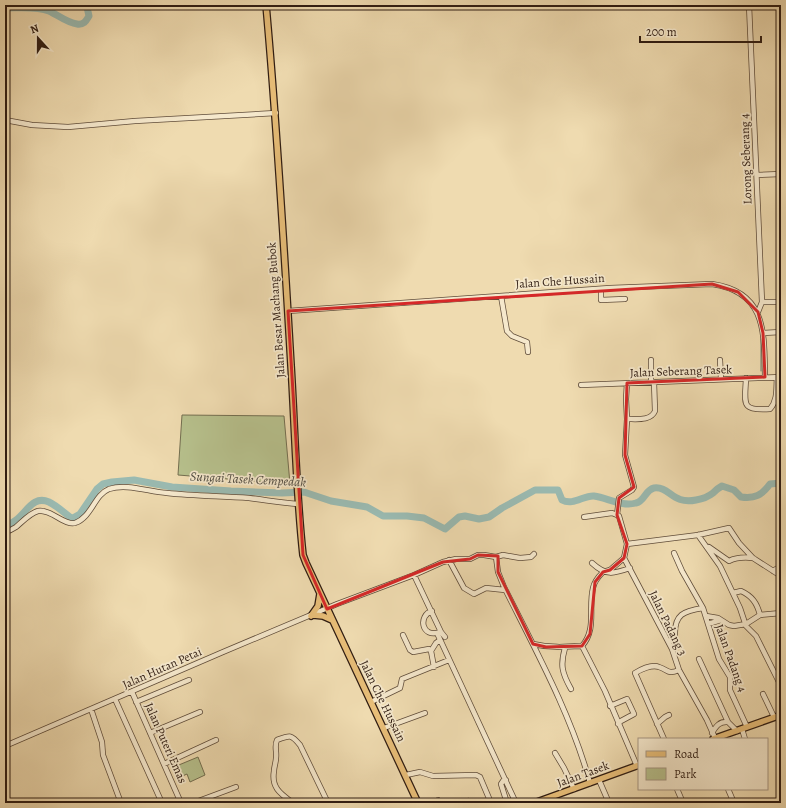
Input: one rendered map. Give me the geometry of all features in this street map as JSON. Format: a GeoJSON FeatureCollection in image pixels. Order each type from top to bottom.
{"type":"FeatureCollection","features":[{"type":"Feature","properties":{"kind":"main road","name":"Jalan Besar Machang Bubok"},"geometry":{"type":"LineString","coordinates":[[266,5],[276,113],[297,496],[303,555],[327,609]]}},
{"type":"Feature","properties":{"kind":"main road"},"geometry":{"type":"LineString","coordinates":[[320,594],[318,606],[312,615],[323,616],[333,620]]}},
{"type":"Feature","properties":{"kind":"main road","name":"Jalan Che Hussain"},"geometry":{"type":"LineString","coordinates":[[327,609],[418,803]]}},
{"type":"Feature","properties":{"kind":"main road"},"geometry":{"type":"LineString","coordinates":[[713,737],[779,716]]}},
{"type":"Feature","properties":{"kind":"main road","name":"Jalan Tasek"},"geometry":{"type":"LineString","coordinates":[[534,803],[638,766]]}},
{"type":"Feature","properties":{"kind":"street","name":"Lorong Seberang 4"},"geometry":{"type":"LineString","coordinates":[[749,5],[762,302],[758,312]]}},
{"type":"Feature","properties":{"kind":"street"},"geometry":{"type":"LineString","coordinates":[[5,120],[32,126],[68,127],[135,121],[276,113]]}},
{"type":"Feature","properties":{"kind":"street"},"geometry":{"type":"LineString","coordinates":[[757,175],[781,174]]}},
{"type":"Feature","properties":{"kind":"street","name":"Jalan Che Hussain"},"geometry":{"type":"LineString","coordinates":[[288,310],[601,289],[701,284],[717,285],[728,287],[738,292],[749,300],[758,312],[763,333],[765,377]]}},
{"type":"Feature","properties":{"kind":"street"},"geometry":{"type":"LineString","coordinates":[[601,289],[601,300],[625,299]]}},
{"type":"Feature","properties":{"kind":"street"},"geometry":{"type":"LineString","coordinates":[[501,296],[507,332],[512,336],[527,342],[528,352]]}},
{"type":"Feature","properties":{"kind":"street"},"geometry":{"type":"LineString","coordinates":[[762,302],[781,302]]}},
{"type":"Feature","properties":{"kind":"street"},"geometry":{"type":"LineString","coordinates":[[763,333],[781,332]]}},
{"type":"Feature","properties":{"kind":"street"},"geometry":{"type":"LineString","coordinates":[[627,419],[651,417],[654,415],[655,407],[651,360]]}},
{"type":"Feature","properties":{"kind":"street"},"geometry":{"type":"LineString","coordinates":[[720,360],[722,379]]}},
{"type":"Feature","properties":{"kind":"street"},"geometry":{"type":"LineString","coordinates":[[746,378],[745,398],[747,406],[749,408],[760,410],[770,409],[775,400],[779,377]]}},
{"type":"Feature","properties":{"kind":"street","name":"Jalan Seberang Tasek"},"geometry":{"type":"LineString","coordinates":[[581,385],[779,377]]}},
{"type":"Feature","properties":{"kind":"street"},"geometry":{"type":"LineString","coordinates":[[533,644],[546,647],[565,648],[582,646],[587,641],[590,634],[592,622],[590,606],[593,587],[603,572],[610,570],[624,558],[627,544],[619,516],[617,515],[618,504],[619,498],[632,490],[634,487],[625,455],[627,383]]}},
{"type":"Feature","properties":{"kind":"street"},"geometry":{"type":"LineString","coordinates":[[5,532],[14,528],[36,512],[43,511],[70,523],[75,523],[90,510],[103,493],[109,489],[117,488],[139,489],[182,495],[248,498],[298,504]]}},
{"type":"Feature","properties":{"kind":"street"},"geometry":{"type":"LineString","coordinates":[[584,517],[612,514],[617,515]]}},
{"type":"Feature","properties":{"kind":"street"},"geometry":{"type":"LineString","coordinates":[[627,544],[698,535],[729,528],[739,543],[753,558],[781,576]]}},
{"type":"Feature","properties":{"kind":"street"},"geometry":{"type":"LineString","coordinates":[[698,535],[720,566],[746,624],[756,636],[781,686]]}},
{"type":"Feature","properties":{"kind":"street"},"geometry":{"type":"LineString","coordinates":[[707,546],[729,561],[735,558],[753,558]]}},
{"type":"Feature","properties":{"kind":"street","name":"Jalan Padang 4"},"geometry":{"type":"LineString","coordinates":[[674,553],[682,571],[703,608],[719,659],[730,677],[730,690],[745,738]]}},
{"type":"Feature","properties":{"kind":"street","name":"Jalan Hutan Petai"},"geometry":{"type":"LineString","coordinates":[[5,746],[223,652],[414,575],[436,564],[456,559],[470,560],[478,555],[496,557],[504,555],[520,558],[534,554]]}},
{"type":"Feature","properties":{"kind":"street"},"geometry":{"type":"LineString","coordinates":[[496,557],[498,572],[505,590],[533,644],[566,714],[570,728],[583,757],[590,783]]}},
{"type":"Feature","properties":{"kind":"street","name":"Jalan Padang 3"},"geometry":{"type":"LineString","coordinates":[[624,558],[669,643],[679,670],[713,737]]}},
{"type":"Feature","properties":{"kind":"street"},"geometry":{"type":"LineString","coordinates":[[449,560],[464,588],[474,594],[486,588],[505,590]]}},
{"type":"Feature","properties":{"kind":"street"},"geometry":{"type":"LineString","coordinates":[[592,563],[603,572],[609,574],[630,568]]}},
{"type":"Feature","properties":{"kind":"street"},"geometry":{"type":"LineString","coordinates":[[773,571],[781,566]]}},
{"type":"Feature","properties":{"kind":"street"},"geometry":{"type":"LineString","coordinates":[[414,575],[432,611],[439,633],[443,638],[449,660],[516,803]]}},
{"type":"Feature","properties":{"kind":"street"},"geometry":{"type":"LineString","coordinates":[[733,593],[741,591],[753,599],[760,615]]}},
{"type":"Feature","properties":{"kind":"street"},"geometry":{"type":"LineString","coordinates":[[669,643],[675,636],[674,626],[683,613],[703,608]]}},
{"type":"Feature","properties":{"kind":"street"},"geometry":{"type":"LineString","coordinates":[[432,611],[426,614],[424,618],[424,625],[428,633],[439,633]]}},
{"type":"Feature","properties":{"kind":"street"},"geometry":{"type":"LineString","coordinates":[[706,616],[718,618],[728,625],[734,626],[746,624],[760,615],[781,613]]}},
{"type":"Feature","properties":{"kind":"street"},"geometry":{"type":"LineString","coordinates":[[708,624],[721,620]]}},
{"type":"Feature","properties":{"kind":"street"},"geometry":{"type":"LineString","coordinates":[[403,635],[410,650],[413,652],[429,649],[431,651]]}},
{"type":"Feature","properties":{"kind":"street"},"geometry":{"type":"LineString","coordinates":[[434,667],[431,651],[436,643],[443,638]]}},
{"type":"Feature","properties":{"kind":"street"},"geometry":{"type":"LineString","coordinates":[[582,646],[602,685],[610,706],[638,766]]}},
{"type":"Feature","properties":{"kind":"street"},"geometry":{"type":"LineString","coordinates":[[565,648],[561,664],[563,673],[571,689]]}},
{"type":"Feature","properties":{"kind":"street"},"geometry":{"type":"LineString","coordinates":[[699,658],[728,722]]}},
{"type":"Feature","properties":{"kind":"street"},"geometry":{"type":"LineString","coordinates":[[371,702],[400,688],[402,678],[405,676],[434,667],[449,660]]}},
{"type":"Feature","properties":{"kind":"street"},"geometry":{"type":"LineString","coordinates":[[664,738],[635,674],[652,666],[658,666],[669,673],[679,670]]}},
{"type":"Feature","properties":{"kind":"street"},"geometry":{"type":"LineString","coordinates":[[136,702],[189,680]]}},
{"type":"Feature","properties":{"kind":"street","name":"Jalan Puteri Emas"},"geometry":{"type":"LineString","coordinates":[[132,692],[181,803]]}},
{"type":"Feature","properties":{"kind":"street"},"geometry":{"type":"LineString","coordinates":[[763,694],[779,716]]}},
{"type":"Feature","properties":{"kind":"street"},"geometry":{"type":"LineString","coordinates":[[115,699],[162,803]]}},
{"type":"Feature","properties":{"kind":"street"},"geometry":{"type":"LineString","coordinates":[[610,706],[627,699],[632,707],[634,714],[618,724]]}},
{"type":"Feature","properties":{"kind":"street"},"geometry":{"type":"LineString","coordinates":[[91,709],[102,742],[103,755],[121,803]]}},
{"type":"Feature","properties":{"kind":"street"},"geometry":{"type":"LineString","coordinates":[[150,733],[200,712]]}},
{"type":"Feature","properties":{"kind":"street"},"geometry":{"type":"LineString","coordinates":[[384,728],[425,712]]}},
{"type":"Feature","properties":{"kind":"street"},"geometry":{"type":"LineString","coordinates":[[658,724],[669,715]]}},
{"type":"Feature","properties":{"kind":"street"},"geometry":{"type":"LineString","coordinates":[[713,737],[720,723],[728,722],[742,729]]}},
{"type":"Feature","properties":{"kind":"street"},"geometry":{"type":"LineString","coordinates":[[293,803],[283,795],[275,786],[273,781],[276,759],[275,744],[277,740],[289,736],[294,737],[300,745],[328,803]]}},
{"type":"Feature","properties":{"kind":"street"},"geometry":{"type":"LineString","coordinates":[[164,764],[216,740]]}},
{"type":"Feature","properties":{"kind":"street"},"geometry":{"type":"LineString","coordinates":[[555,753],[574,789]]}},
{"type":"Feature","properties":{"kind":"street"},"geometry":{"type":"LineString","coordinates":[[406,775],[420,772],[433,776],[476,775],[480,777],[491,803]]}},
{"type":"Feature","properties":{"kind":"street"},"geometry":{"type":"LineString","coordinates":[[506,780],[501,784],[507,803]]}},
{"type":"Feature","properties":{"kind":"street"},"geometry":{"type":"LineString","coordinates":[[599,780],[608,803]]}},
{"type":"Feature","properties":{"kind":"street"},"geometry":{"type":"LineString","coordinates":[[193,803],[236,787]]}},
{"type":"Feature","properties":{"kind":"street"},"geometry":{"type":"LineString","coordinates":[[678,790],[684,803]]}},
{"type":"Feature","properties":{"kind":"street"},"geometry":{"type":"LineString","coordinates":[[728,790],[734,803]]}},
{"type":"Feature","properties":{"kind":"highlighted area"},"geometry":{"type":"Polygon","coordinates":[[[712,284],[738,292],[758,312],[763,333],[765,377],[627,383],[625,455],[634,487],[619,498],[617,504],[617,515],[627,544],[624,558],[610,570],[603,572],[595,582],[590,634],[582,646],[546,647],[533,644],[524,627],[498,572],[498,556],[478,555],[470,559],[443,562],[327,609],[303,555],[288,311],[712,284]]]}},
{"type":"Feature","properties":{"kind":"green space"},"geometry":{"type":"Polygon","coordinates":[[[182,415],[284,416],[290,484],[178,475],[182,415]]]}},
{"type":"Feature","properties":{"kind":"green space"},"geometry":{"type":"Polygon","coordinates":[[[198,757],[205,775],[190,782],[187,774],[178,778],[174,767],[198,757]]]}},
{"type":"Feature","properties":{"kind":"waterway"},"geometry":{"type":"LineString","coordinates":[[5,8],[44,9],[70,22],[81,24],[89,16],[87,7],[90,5]]}},
{"type":"Feature","properties":{"kind":"waterway"},"geometry":{"type":"LineString","coordinates":[[761,339],[761,371]]}},
{"type":"Feature","properties":{"kind":"waterway","name":"Sungai Tasek Cempedak"},"geometry":{"type":"LineString","coordinates":[[5,526],[20,517],[31,505],[43,500],[49,502],[73,518],[80,514],[97,489],[103,484],[134,480],[172,487],[282,493],[304,492],[331,501],[367,507],[383,516],[424,518],[445,529],[459,517],[465,516],[479,519],[489,517],[535,490],[558,490],[562,500],[566,502],[594,496],[620,503],[631,504],[639,502],[651,489],[654,488],[659,488],[676,498],[688,501],[707,497],[722,486],[734,490],[741,497],[754,497],[764,491],[770,484],[781,483]]}}]}
